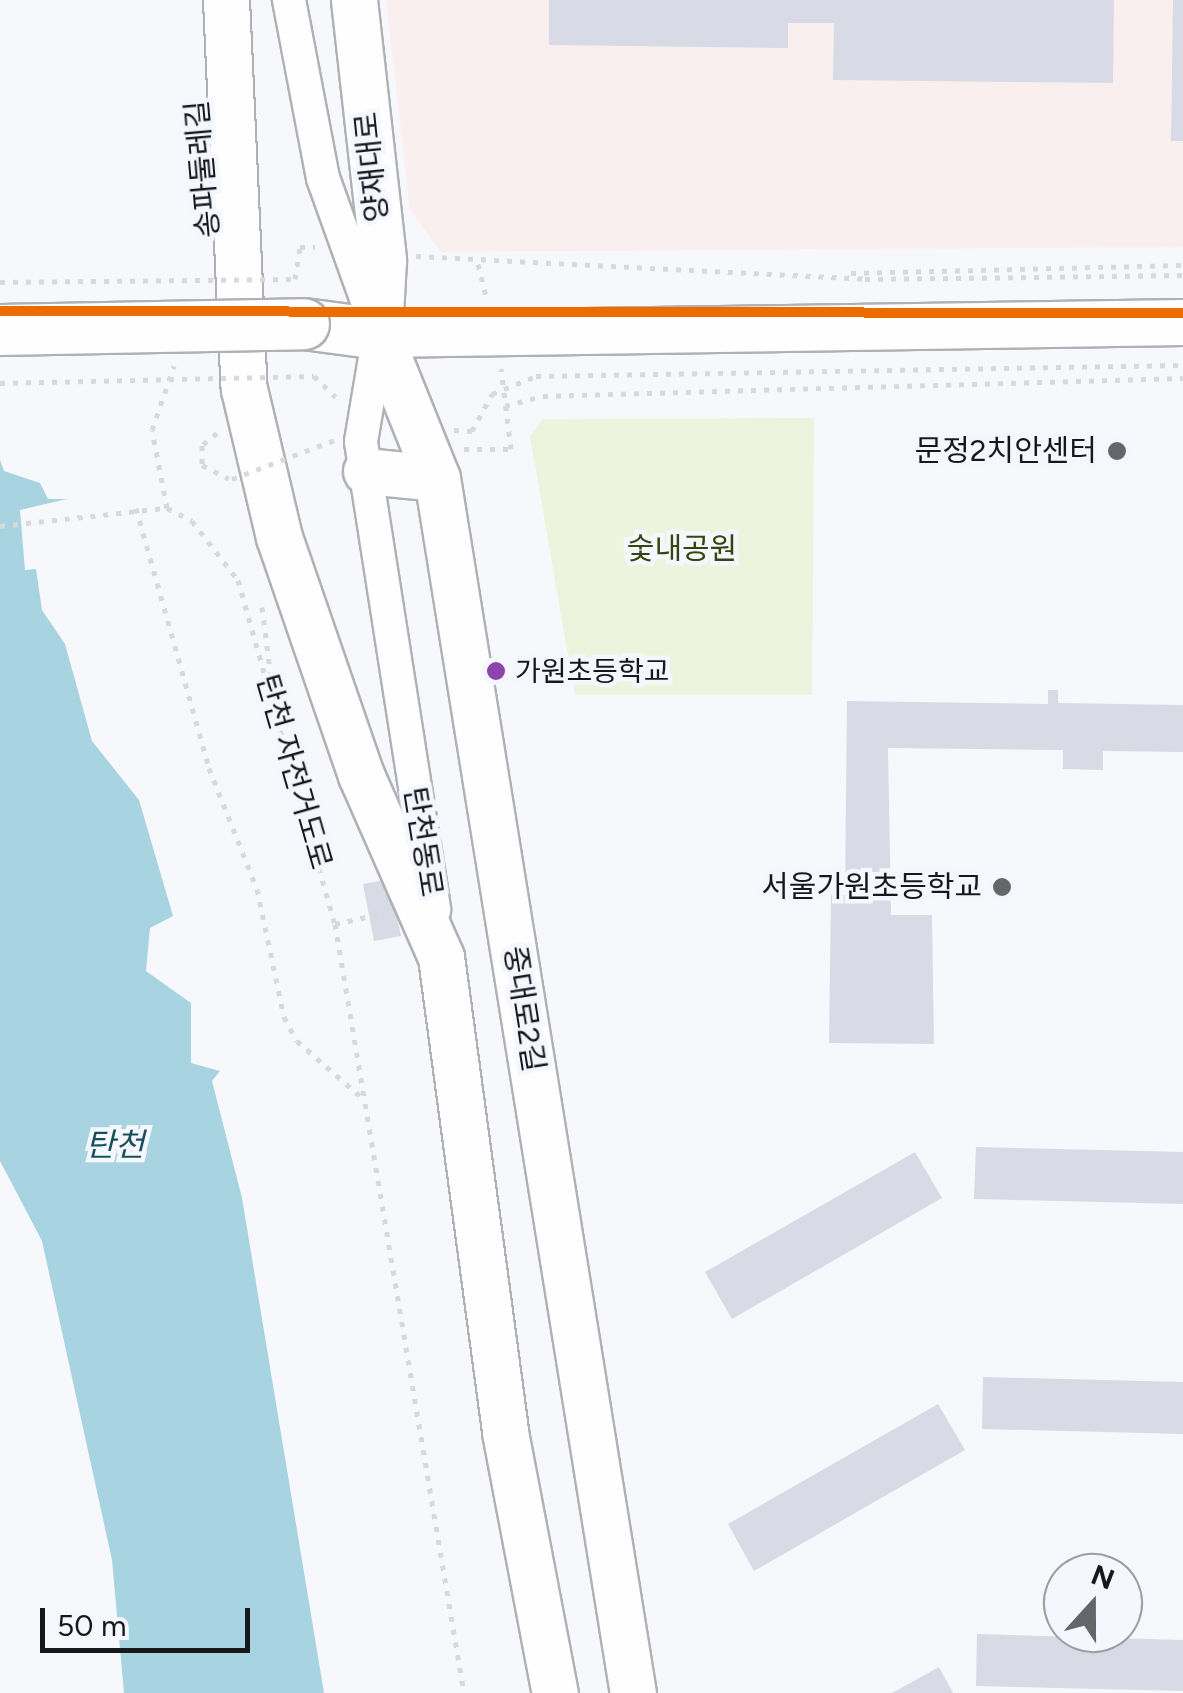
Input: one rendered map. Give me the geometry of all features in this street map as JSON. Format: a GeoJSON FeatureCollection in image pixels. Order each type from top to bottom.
{"type":"FeatureCollection","features":[{"type":"Feature","properties":{"kind":"main road"},"geometry":{"type":"LineString","coordinates":[[226,0],[244,390],[279,537],[361,775],[441,956]]}},
{"type":"Feature","properties":{"kind":"main road","name":"양재대로"},"geometry":{"type":"LineString","coordinates":[[354,0],[382,260],[379,334]]}},
{"type":"Feature","properties":{"kind":"main road"},"geometry":{"type":"LineString","coordinates":[[0,330],[299,302],[379,334],[1183,322]]}},
{"type":"Feature","properties":{"kind":"main road","name":"중대로2길"},"geometry":{"type":"LineString","coordinates":[[379,334],[429,452],[633,1693]]}},
{"type":"Feature","properties":{"kind":"main road"},"geometry":{"type":"LineString","coordinates":[[353,455],[429,452]]}},
{"type":"Feature","properties":{"kind":"main road","name":"탄천동로"},"geometry":{"type":"LineString","coordinates":[[441,956],[506,1432],[555,1693]]}},
{"type":"Feature","properties":{"kind":"street","name":"탄천동로"},"geometry":{"type":"LineString","coordinates":[[289,0],[323,178],[379,334],[361,442],[353,455],[441,956]]}},
{"type":"Feature","properties":{"kind":"path"},"geometry":{"type":"LineString","coordinates":[[0,282],[299,302],[300,247]]}},
{"type":"Feature","properties":{"kind":"path","name":"송파둘레길"},"geometry":{"type":"LineString","coordinates":[[198,292],[210,258]]}},
{"type":"Feature","properties":{"kind":"path"},"geometry":{"type":"LineString","coordinates":[[429,452],[511,450],[496,334],[478,264],[848,273],[1183,265]]}},
{"type":"Feature","properties":{"kind":"path"},"geometry":{"type":"LineString","coordinates":[[848,273],[865,279],[1183,274]]}},
{"type":"Feature","properties":{"kind":"path"},"geometry":{"type":"LineString","coordinates":[[0,526],[136,508],[168,508],[152,430],[175,361]]}},
{"type":"Feature","properties":{"kind":"path"},"geometry":{"type":"LineString","coordinates":[[429,452],[472,431],[492,394],[504,394],[536,376],[1183,365]]}},
{"type":"Feature","properties":{"kind":"path"},"geometry":{"type":"LineString","coordinates":[[0,383],[314,376],[336,392],[337,408]]}},
{"type":"Feature","properties":{"kind":"path"},"geometry":{"type":"LineString","coordinates":[[506,406],[542,396],[1183,378]]}},
{"type":"Feature","properties":{"kind":"path"},"geometry":{"type":"LineString","coordinates":[[232,479],[353,455],[338,423]]}},
{"type":"Feature","properties":{"kind":"path"},"geometry":{"type":"LineString","coordinates":[[136,508],[208,768],[257,889],[284,1016],[297,1041],[362,1098]]}},
{"type":"Feature","properties":{"kind":"path","name":"탄천 자전거도로"},"geometry":{"type":"LineString","coordinates":[[168,508],[192,521],[238,580],[335,924],[464,1693]]}},
{"type":"Feature","properties":{"kind":"path"},"geometry":{"type":"LineString","coordinates":[[335,924],[384,913]]}},
{"type":"Feature","properties":{"kind":"shaded area"},"geometry":{"type":"Polygon","coordinates":[[[386,0],[1183,0],[1183,247],[441,252],[410,210],[386,0]]]}},
{"type":"Feature","properties":{"kind":"green space","name":"숯내공원"},"geometry":{"type":"Polygon","coordinates":[[[814,418],[812,695],[575,695],[530,436],[543,419],[814,418]]]}},
{"type":"Feature","properties":{"kind":"water","name":"탄천"},"geometry":{"type":"Polygon","coordinates":[[[0,460],[4,471],[40,483],[48,499],[67,499],[20,510],[25,570],[36,569],[42,610],[65,644],[92,741],[139,800],[173,916],[150,928],[146,971],[191,1003],[191,1063],[220,1071],[212,1081],[242,1198],[324,1693],[124,1693],[112,1560],[42,1241],[0,1161],[0,460]]]}},
{"type":"Feature","properties":{"kind":"building"},"geometry":{"type":"Polygon","coordinates":[[[549,0],[1114,0],[1113,83],[833,80],[834,23],[788,23],[788,48],[549,45],[549,0]]]}},
{"type":"Feature","properties":{"kind":"building"},"geometry":{"type":"Polygon","coordinates":[[[1173,0],[1183,0],[1183,141],[1171,141],[1173,0]]]}},
{"type":"Feature","properties":{"kind":"building"},"geometry":{"type":"Polygon","coordinates":[[[1048,690],[1058,690],[1058,703],[1183,705],[1183,752],[1103,751],[1103,770],[1063,769],[1063,750],[888,748],[891,915],[932,915],[934,1044],[829,1043],[831,895],[845,895],[847,701],[1048,704],[1048,690]]]}},
{"type":"Feature","properties":{"kind":"building"},"geometry":{"type":"Polygon","coordinates":[[[389,879],[401,936],[374,941],[363,884],[389,879]]]}},
{"type":"Feature","properties":{"kind":"building"},"geometry":{"type":"Polygon","coordinates":[[[976,1147],[1183,1152],[1183,1204],[974,1199],[976,1147]]]}},
{"type":"Feature","properties":{"kind":"building"},"geometry":{"type":"Polygon","coordinates":[[[915,1152],[942,1198],[732,1319],[705,1272],[915,1152]]]}},
{"type":"Feature","properties":{"kind":"building"},"geometry":{"type":"Polygon","coordinates":[[[983,1377],[1183,1382],[1183,1434],[982,1429],[983,1377]]]}},
{"type":"Feature","properties":{"kind":"building"},"geometry":{"type":"Polygon","coordinates":[[[938,1404],[965,1450],[754,1571],[728,1524],[938,1404]]]}},
{"type":"Feature","properties":{"kind":"building"},"geometry":{"type":"Polygon","coordinates":[[[977,1634],[1043,1636],[1043,1653],[1143,1653],[1143,1639],[1183,1640],[1183,1691],[976,1686],[977,1634]]]}},
{"type":"Feature","properties":{"kind":"building"},"geometry":{"type":"Polygon","coordinates":[[[939,1667],[953,1693],[892,1693],[939,1667]]]}},
{"type":"Feature","properties":{"kind":"transit line"},"geometry":{"type":"LineString","coordinates":[[0,311],[1183,313]]}},
{"type":"Feature","properties":{"kind":"place","name":"문정2치안센터"},"geometry":{"type":"Point","coordinates":[1117,451]}},
{"type":"Feature","properties":{"kind":"place","name":"가원초등학교"},"geometry":{"type":"Point","coordinates":[496,671]}},
{"type":"Feature","properties":{"kind":"place","name":"서울가원초등학교"},"geometry":{"type":"Point","coordinates":[1002,887]}}]}
